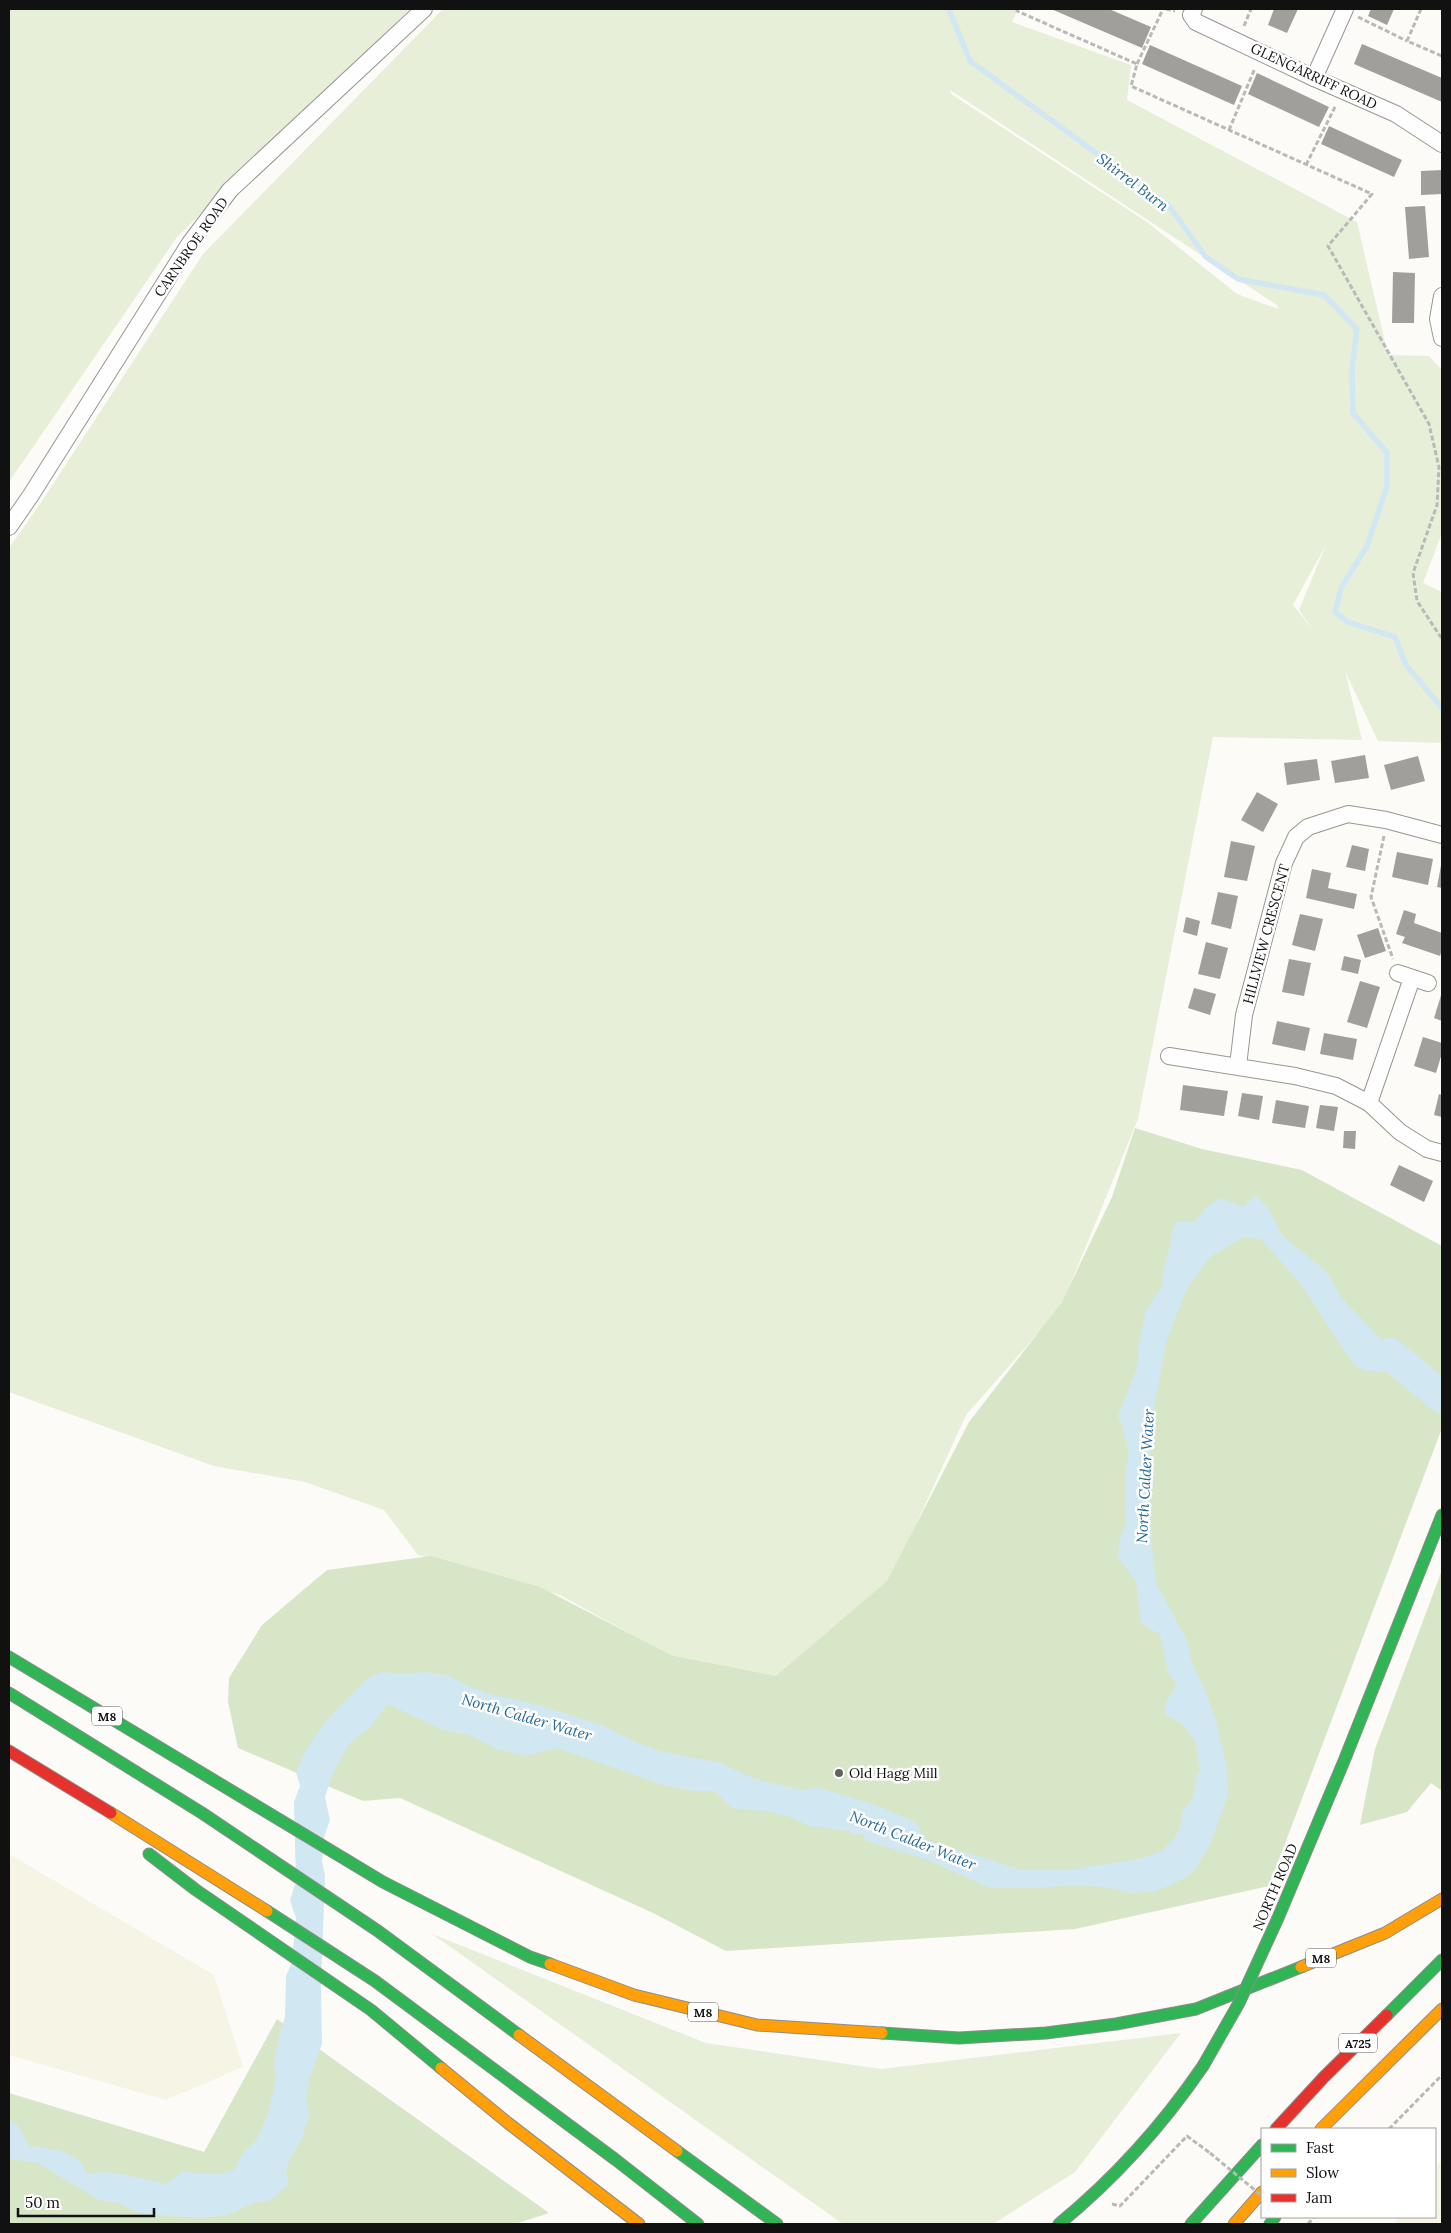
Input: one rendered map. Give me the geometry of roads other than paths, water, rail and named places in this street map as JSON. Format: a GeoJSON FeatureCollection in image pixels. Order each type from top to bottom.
{"type":"FeatureCollection","features":[{"type":"Feature","properties":{"kind":"main road","name":"NORTH ROAD"},"geometry":{"type":"LineString","coordinates":[[1059,2224],[1100,2189],[1174,2107],[1203,2066],[1235,2011],[1278,1918],[1344,1761],[1442,1515]]}},
{"type":"Feature","properties":{"kind":"main road","name":"M8"},"geometry":{"type":"LineString","coordinates":[[9,1657],[383,1882],[530,1957],[634,1995],[757,2025],[959,2038],[1046,2033],[1116,2024],[1196,2009],[1384,1933],[1442,1899]]}},
{"type":"Feature","properties":{"kind":"main road","name":"M8"},"geometry":{"type":"LineString","coordinates":[[9,1693],[202,1813],[378,1932],[777,2224]]}},
{"type":"Feature","properties":{"kind":"main road"},"geometry":{"type":"LineString","coordinates":[[9,1750],[202,1868],[374,1981],[616,2160],[698,2224]]}},
{"type":"Feature","properties":{"kind":"main road"},"geometry":{"type":"LineString","coordinates":[[30,1763],[125,1836]]}},
{"type":"Feature","properties":{"kind":"main road"},"geometry":{"type":"LineString","coordinates":[[141,1848],[196,1890],[371,2010],[508,2123],[639,2224]]}},
{"type":"Feature","properties":{"kind":"main road","name":"A725"},"geometry":{"type":"LineString","coordinates":[[1277,2128],[1324,2077],[1442,1960]]}},
{"type":"Feature","properties":{"kind":"main road","name":"A725"},"geometry":{"type":"LineString","coordinates":[[1322,2128],[1442,2009]]}},
{"type":"Feature","properties":{"kind":"main road"},"geometry":{"type":"LineString","coordinates":[[1338,2128],[1376,2074]]}},
{"type":"Feature","properties":{"kind":"main road"},"geometry":{"type":"LineString","coordinates":[[1191,2224],[1261,2146]]}},
{"type":"Feature","properties":{"kind":"main road"},"geometry":{"type":"LineString","coordinates":[[1234,2224],[1261,2193]]}},
{"type":"Feature","properties":{"kind":"street","name":"CARNBROE ROAD"},"geometry":{"type":"LineString","coordinates":[[9,526],[31,495],[190,243],[230,190],[424,9]]}},
{"type":"Feature","properties":{"kind":"street","name":"GLENGARRIFF ROAD"},"geometry":{"type":"LineString","coordinates":[[1194,9],[1191,15],[1196,22],[1314,78],[1396,114],[1442,144]]}},
{"type":"Feature","properties":{"kind":"street"},"geometry":{"type":"LineString","coordinates":[[1314,78],[1345,10]]}},
{"type":"Feature","properties":{"kind":"street"},"geometry":{"type":"LineString","coordinates":[[1442,296],[1438,319],[1442,338]]}},
{"type":"Feature","properties":{"kind":"street","name":"HILLVIEW CRESCENT"},"geometry":{"type":"LineString","coordinates":[[1238,1066],[1246,1007],[1284,863],[1296,837],[1308,827],[1348,814],[1386,820],[1442,835]]}},
{"type":"Feature","properties":{"kind":"street"},"geometry":{"type":"LineString","coordinates":[[1369,1103],[1405,976],[1428,983]]}},
{"type":"Feature","properties":{"kind":"street"},"geometry":{"type":"LineString","coordinates":[[1169,1056],[1295,1076],[1336,1086],[1369,1103],[1400,1132],[1427,1149],[1442,1153]]}},
{"type":"Feature","properties":{"kind":"water"},"geometry":{"type":"Polygon","coordinates":[[[1255,1195],[1268,1208],[1282,1235],[1327,1272],[1341,1297],[1394,1353],[1433,1369],[1419,1388],[1396,1373],[1369,1371],[1357,1367],[1344,1351],[1304,1288],[1262,1240],[1245,1236],[1210,1257],[1187,1288],[1167,1339],[1151,1424],[1149,1499],[1153,1560],[1157,1584],[1187,1641],[1191,1660],[1205,1690],[1216,1721],[1227,1768],[1228,1795],[1209,1847],[1192,1873],[1176,1883],[1152,1892],[1130,1893],[1104,1887],[1075,1885],[1035,1888],[991,1888],[928,1860],[864,1840],[865,1805],[885,1819],[908,1826],[930,1841],[1018,1869],[1067,1870],[1139,1859],[1160,1852],[1174,1839],[1179,1830],[1183,1811],[1192,1800],[1196,1779],[1200,1770],[1195,1740],[1181,1723],[1165,1715],[1166,1703],[1177,1684],[1168,1673],[1160,1634],[1141,1624],[1136,1582],[1118,1557],[1119,1542],[1126,1522],[1125,1472],[1129,1455],[1123,1428],[1118,1416],[1138,1365],[1138,1348],[1146,1310],[1163,1285],[1163,1272],[1172,1234],[1177,1222],[1195,1221],[1207,1207],[1220,1198],[1244,1207],[1255,1195]]]}},
{"type":"Feature","properties":{"kind":"water"},"geometry":{"type":"Polygon","coordinates":[[[382,1672],[401,1674],[426,1672],[449,1676],[470,1687],[497,1696],[524,1701],[602,1725],[633,1741],[660,1751],[720,1763],[755,1779],[858,1803],[857,1836],[848,1831],[809,1826],[793,1818],[771,1812],[732,1808],[715,1791],[694,1791],[666,1786],[557,1748],[526,1756],[497,1749],[469,1735],[443,1730],[388,1704],[372,1725],[349,1744],[333,1773],[325,1797],[330,1820],[324,1837],[322,1862],[325,1875],[321,1987],[322,2044],[309,2081],[306,2098],[310,2115],[303,2137],[289,2160],[286,2174],[289,2184],[269,2201],[254,2203],[227,2215],[202,2218],[157,2215],[136,2212],[120,2204],[99,2200],[38,2163],[9,2159],[9,2119],[18,2126],[29,2146],[55,2150],[70,2155],[77,2159],[87,2173],[111,2172],[166,2184],[183,2171],[209,2174],[234,2170],[244,2151],[256,2141],[268,2114],[276,2079],[274,2063],[285,2017],[286,1976],[292,1962],[296,1918],[290,1900],[296,1882],[294,1802],[300,1786],[296,1772],[305,1751],[328,1719],[368,1678],[382,1672]]]}},
{"type":"Feature","properties":{"kind":"waterway","name":"Shirrel Burn"},"geometry":{"type":"LineString","coordinates":[[949,9],[970,61],[1169,206],[1206,257],[1238,279],[1324,295],[1357,329],[1352,368],[1353,413],[1387,453],[1387,486],[1367,546],[1341,588],[1335,612],[1348,622],[1395,637],[1406,665],[1442,708]]}},
{"type":"Feature","properties":{"kind":"waterway","name":"North Calder Water"},"geometry":{"type":"LineString","coordinates":[[1390,1354],[1442,1397]]}},
{"type":"Feature","properties":{"kind":"waterway","name":"North Calder Water"},"geometry":{"type":"LineString","coordinates":[[815,1803],[872,1821],[905,1835]]}},
{"type":"Feature","properties":{"kind":"place","name":"Old Hagg Mill"},"geometry":{"type":"Point","coordinates":[839,1773]}}]}
